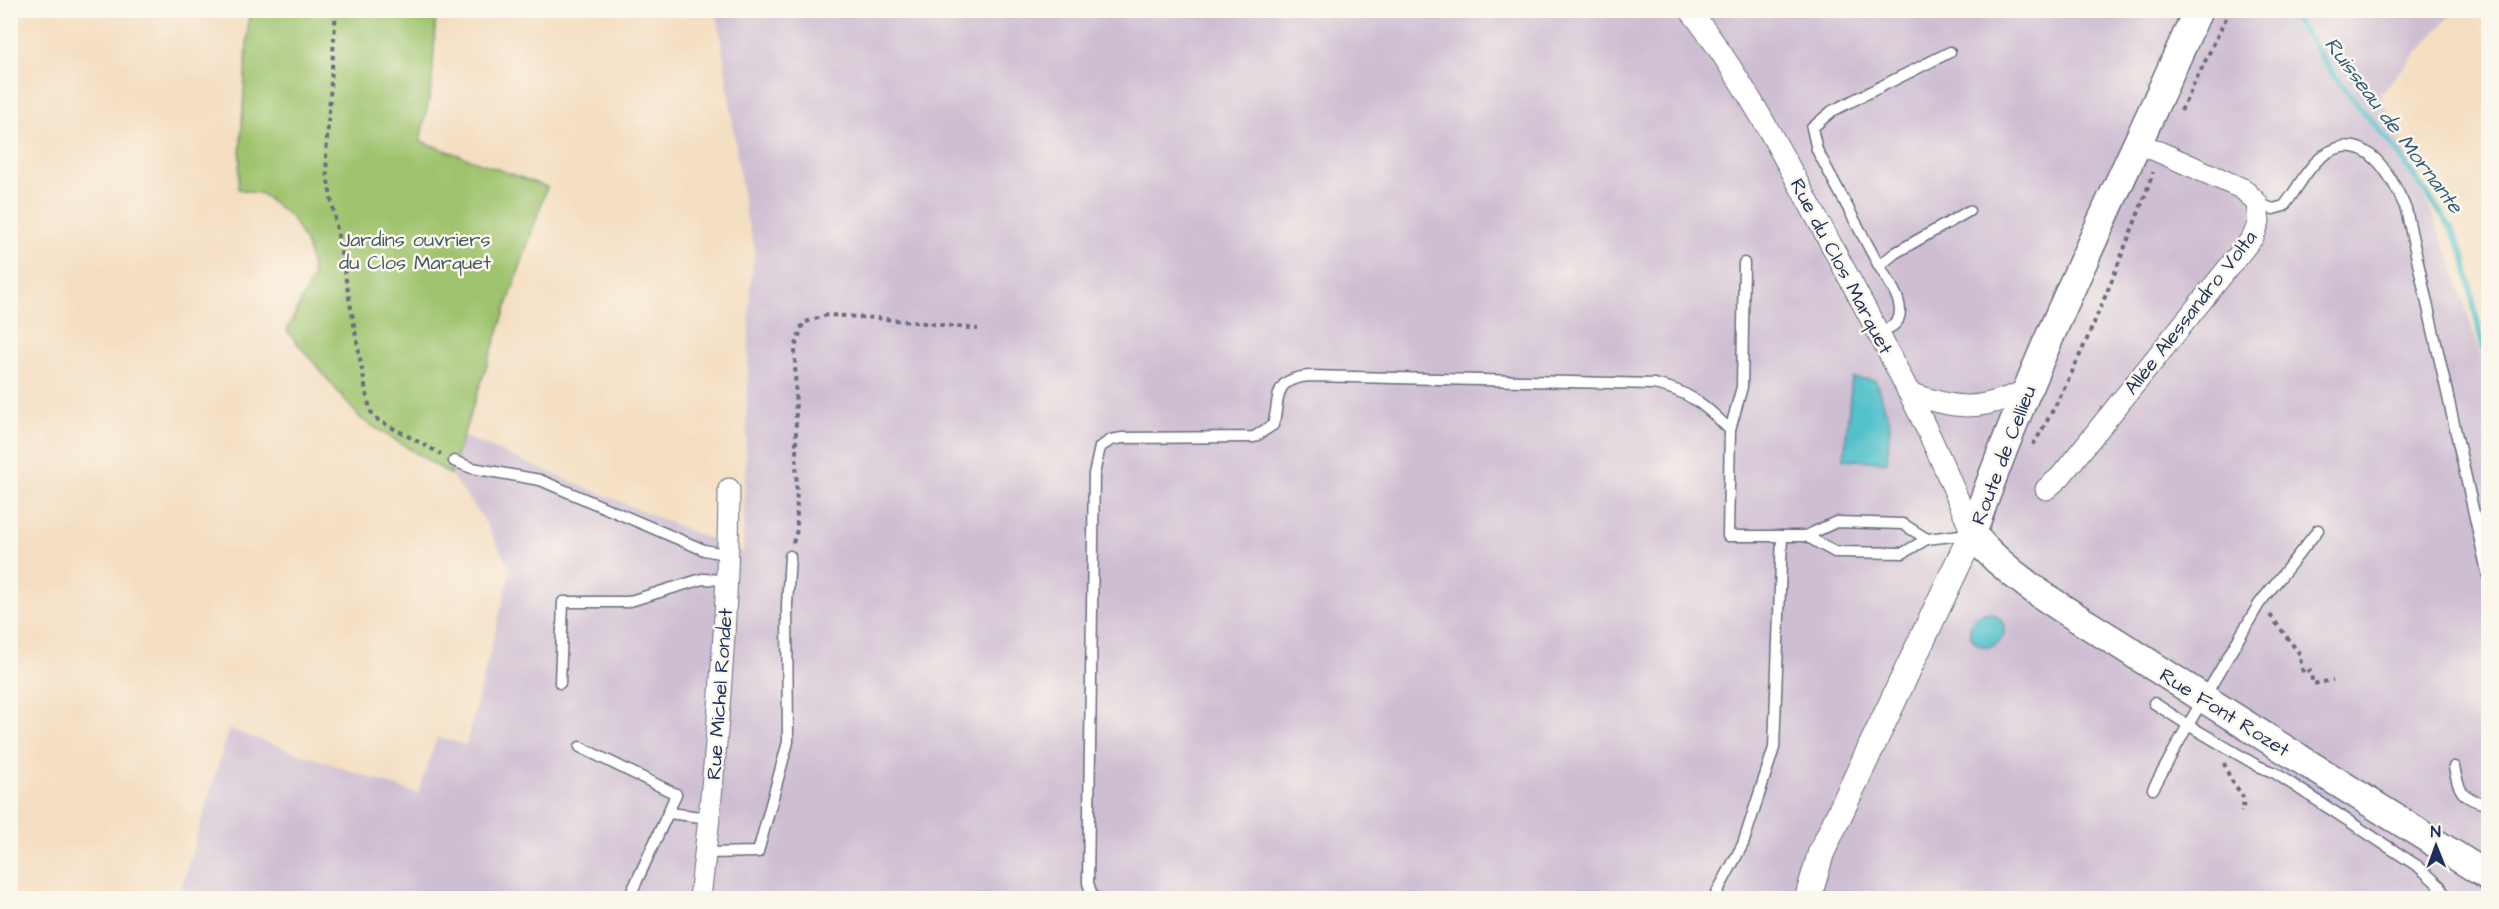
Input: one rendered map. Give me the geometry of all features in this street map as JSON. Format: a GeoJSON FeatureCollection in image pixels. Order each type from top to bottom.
{"type":"FeatureCollection","features":[{"type":"Feature","properties":{"kind":"main road","name":"Route de Cellieu"},"geometry":{"type":"LineString","coordinates":[[1972,534],[1995,468],[2077,276],[2149,148],[2198,10]]}},
{"type":"Feature","properties":{"kind":"main road","name":"Rue Font Rozet"},"geometry":{"type":"LineString","coordinates":[[1972,534],[1997,561],[2016,576],[2204,699],[2488,876]]}},
{"type":"Feature","properties":{"kind":"street","name":"Rue du Clos Marquet"},"geometry":{"type":"LineString","coordinates":[[1694,12],[1763,119],[1878,333],[1949,473],[1972,534]]}},
{"type":"Feature","properties":{"kind":"street","name":"Allée Alessandro Volta"},"geometry":{"type":"LineString","coordinates":[[2046,489],[2060,477],[2253,237],[2259,222],[2257,203],[2243,189],[2149,148]]}},
{"type":"Feature","properties":{"kind":"street"},"geometry":{"type":"LineString","coordinates":[[1908,392],[1933,401],[1968,407],[1997,403],[2029,389]]}},
{"type":"Feature","properties":{"kind":"street","name":"Rue Michel Rondet"},"geometry":{"type":"LineString","coordinates":[[700,898],[710,818],[729,555],[729,489]]}},
{"type":"Feature","properties":{"kind":"street","name":"Route de Cellieu"},"geometry":{"type":"LineString","coordinates":[[1808,898],[1821,853],[1972,534]]}},
{"type":"Feature","properties":{"kind":"lane"},"geometry":{"type":"LineString","coordinates":[[1878,333],[1898,321],[1897,299],[1817,150],[1812,128],[1832,111],[1950,52]]}},
{"type":"Feature","properties":{"kind":"lane"},"geometry":{"type":"LineString","coordinates":[[2257,203],[2273,209],[2284,206],[2309,171],[2325,155],[2346,146],[2365,149],[2397,188],[2406,209],[2488,576]]}},
{"type":"Feature","properties":{"kind":"lane"},"geometry":{"type":"LineString","coordinates":[[1879,266],[1895,253],[1969,212]]}},
{"type":"Feature","properties":{"kind":"lane"},"geometry":{"type":"LineString","coordinates":[[1744,263],[1742,387],[1730,430],[1728,536],[1806,536],[1836,522],[1903,524],[1928,539]]}},
{"type":"Feature","properties":{"kind":"lane"},"geometry":{"type":"LineString","coordinates":[[1093,898],[1088,883],[1093,520],[1094,474],[1100,447],[1111,440],[1122,438],[1254,436],[1273,425],[1278,392],[1284,383],[1295,377],[1310,376],[1654,384],[1693,396],[1730,430]]}},
{"type":"Feature","properties":{"kind":"lane"},"geometry":{"type":"LineString","coordinates":[[454,461],[472,468],[531,477],[704,550],[729,555]]}},
{"type":"Feature","properties":{"kind":"lane"},"geometry":{"type":"LineString","coordinates":[[2153,789],[2259,604],[2318,530]]}},
{"type":"Feature","properties":{"kind":"lane"},"geometry":{"type":"LineString","coordinates":[[1806,536],[1835,552],[1903,553],[1928,539],[1972,534]]}},
{"type":"Feature","properties":{"kind":"lane"},"geometry":{"type":"LineString","coordinates":[[1714,898],[1743,844],[1774,748],[1782,536]]}},
{"type":"Feature","properties":{"kind":"lane"},"geometry":{"type":"LineString","coordinates":[[705,853],[758,852],[788,742],[787,605],[790,556]]}},
{"type":"Feature","properties":{"kind":"lane"},"geometry":{"type":"LineString","coordinates":[[560,683],[563,602],[627,602],[702,579],[727,580]]}},
{"type":"Feature","properties":{"kind":"lane"},"geometry":{"type":"LineString","coordinates":[[2154,703],[2258,766],[2275,773],[2419,867],[2440,886],[2446,898]]}},
{"type":"Feature","properties":{"kind":"lane"},"geometry":{"type":"LineString","coordinates":[[580,747],[676,794],[629,898]]}},
{"type":"Feature","properties":{"kind":"lane"},"geometry":{"type":"LineString","coordinates":[[2454,767],[2458,789],[2466,798],[2488,805]]}},
{"type":"Feature","properties":{"kind":"lane"},"geometry":{"type":"LineString","coordinates":[[668,813],[710,818]]}},
{"type":"Feature","properties":{"kind":"path"},"geometry":{"type":"LineString","coordinates":[[336,10],[327,175],[369,405],[371,412],[378,420],[454,461]]}},
{"type":"Feature","properties":{"kind":"path"},"geometry":{"type":"LineString","coordinates":[[2031,448],[2058,403],[2139,214],[2149,148]]}},
{"type":"Feature","properties":{"kind":"path"},"geometry":{"type":"LineString","coordinates":[[790,556],[796,530],[795,348],[803,323],[827,315],[978,329]]}},
{"type":"Feature","properties":{"kind":"path"},"geometry":{"type":"LineString","coordinates":[[2259,604],[2279,624],[2299,653],[2304,673],[2310,671],[2313,684],[2333,680]]}},
{"type":"Feature","properties":{"kind":"path"},"geometry":{"type":"LineString","coordinates":[[2222,754],[2233,783],[2244,795],[2245,803],[2241,812]]}},
{"type":"Feature","properties":{"kind":"shaded area"},"geometry":{"type":"Polygon","coordinates":[[[717,11],[2454,11],[2380,94],[2450,258],[2488,380],[2488,898],[178,898],[229,729],[418,794],[437,737],[466,745],[511,570],[481,515],[450,474],[463,436],[743,553],[750,289],[755,249],[745,212],[717,11]]]}},
{"type":"Feature","properties":{"kind":"green space","name":"Jardins ouvriers du Clos Marquet"},"geometry":{"type":"Polygon","coordinates":[[[249,11],[436,11],[432,85],[420,141],[547,187],[450,474],[361,419],[287,331],[313,276],[308,248],[292,218],[262,194],[238,189],[249,11]]]}},
{"type":"Feature","properties":{"kind":"water"},"geometry":{"type":"Polygon","coordinates":[[[1852,378],[1875,380],[1890,422],[1887,462],[1844,459],[1852,378]]]}},
{"type":"Feature","properties":{"kind":"water"},"geometry":{"type":"Polygon","coordinates":[[[1987,613],[1999,618],[2004,630],[1999,642],[1987,647],[1975,642],[1970,630],[1975,618],[1987,613]]]}},
{"type":"Feature","properties":{"kind":"waterway","name":"Ruisseau de Mornante"},"geometry":{"type":"LineString","coordinates":[[2289,10],[2339,82],[2395,149],[2451,228],[2465,258],[2488,368]]}}]}
